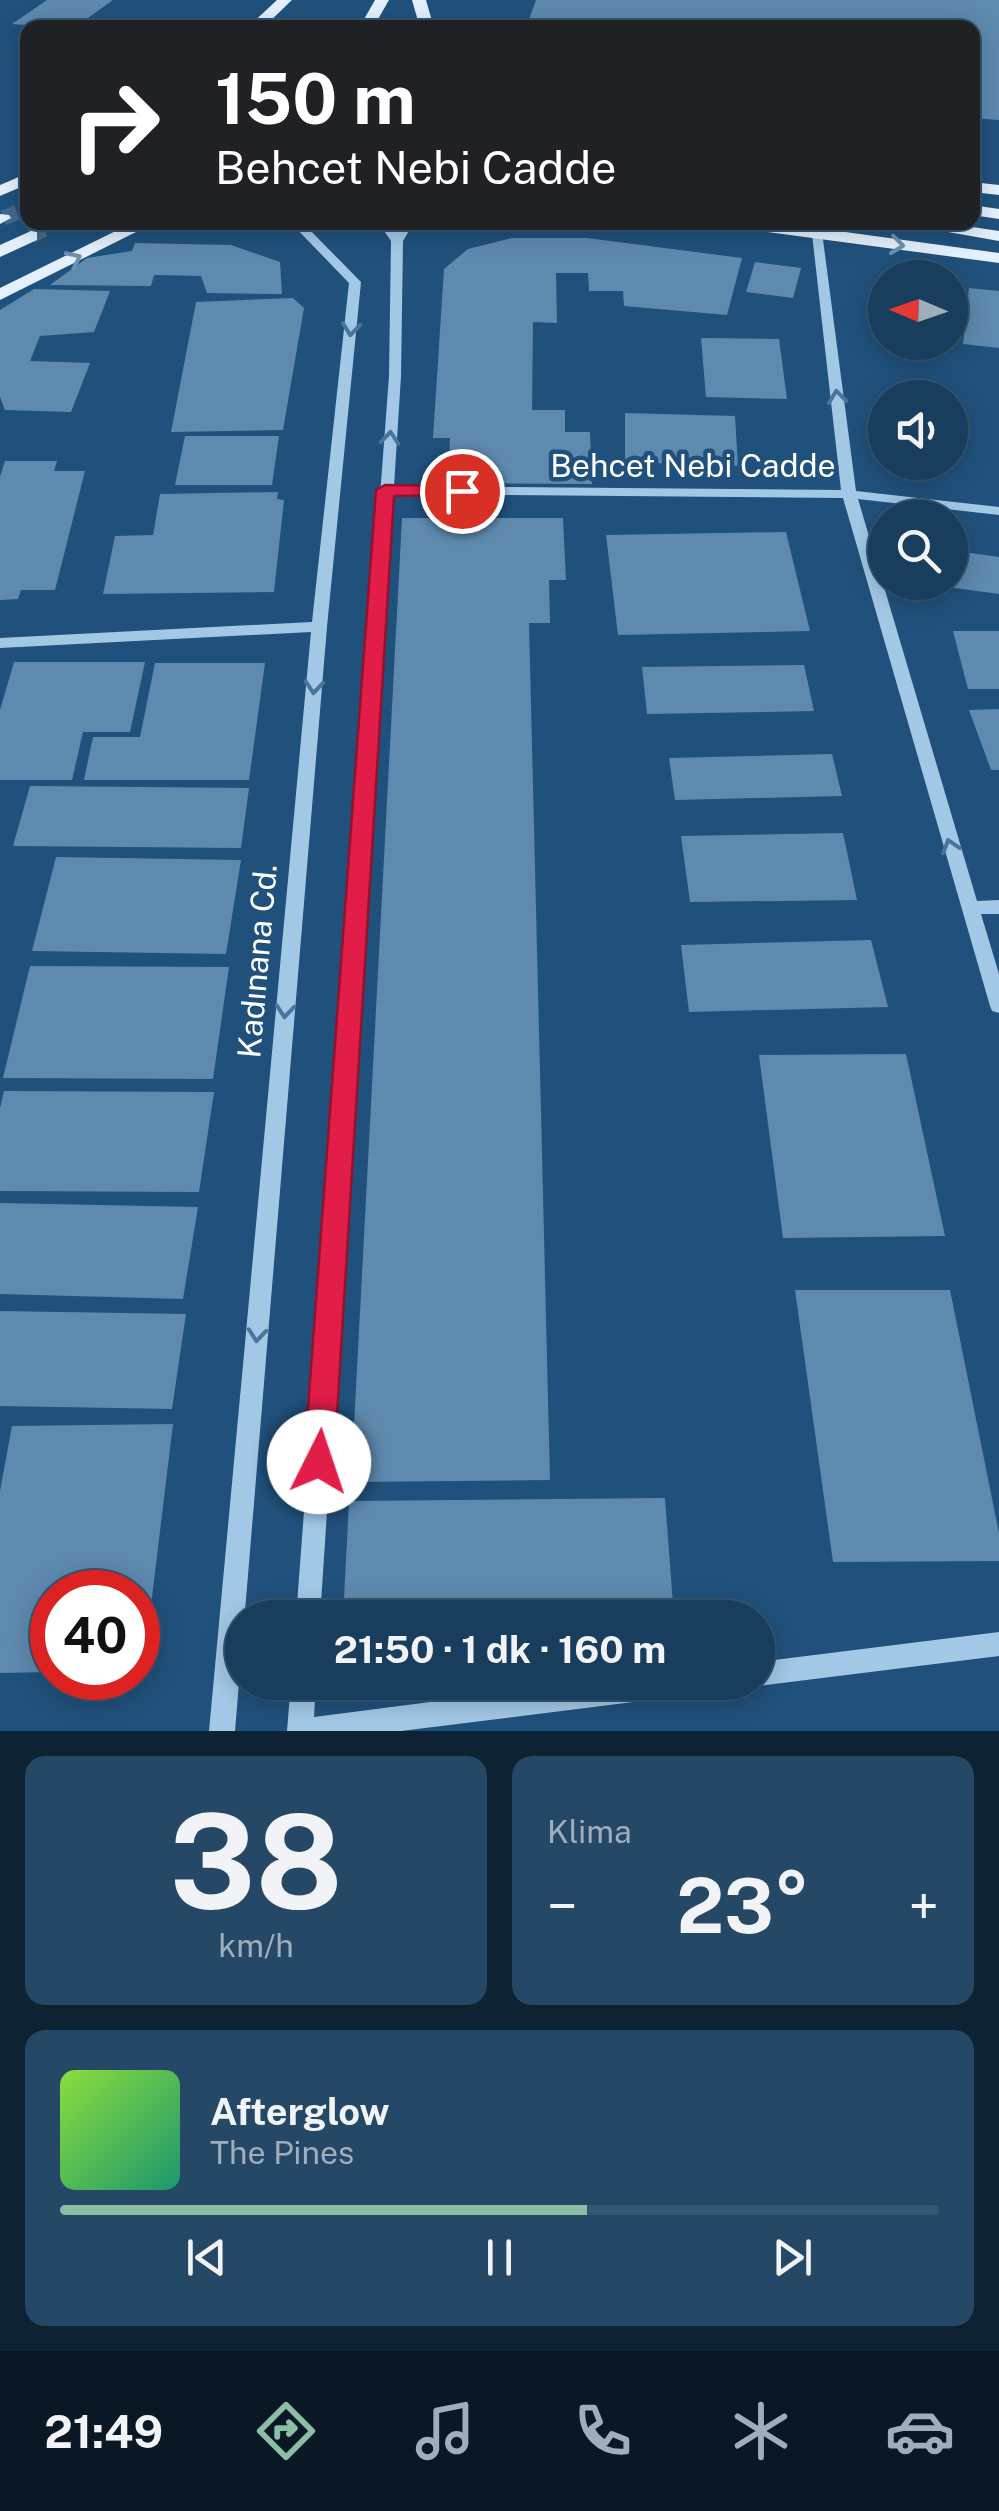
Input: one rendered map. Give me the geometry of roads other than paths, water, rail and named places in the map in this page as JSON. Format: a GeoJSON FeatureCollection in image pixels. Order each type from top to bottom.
{"type":"FeatureCollection","features":[{"type":"Feature","properties":{"kind":"main road"},"geometry":{"type":"LineString","coordinates":[[263,20],[284,0]]}},
{"type":"Feature","properties":{"kind":"main road"},"geometry":{"type":"LineString","coordinates":[[0,294],[132,230]]}},
{"type":"Feature","properties":{"kind":"main road"},"geometry":{"type":"LineString","coordinates":[[789,230],[999,258]]}},
{"type":"Feature","properties":{"kind":"main road"},"geometry":{"type":"LineString","coordinates":[[957,230],[999,236]]}},
{"type":"Feature","properties":{"kind":"main road"},"geometry":{"type":"LineString","coordinates":[[0,252],[31,236]]}},
{"type":"Feature","properties":{"kind":"street","name":"Kadınana Cd."},"geometry":{"type":"LineString","coordinates":[[222,1731],[319,628],[356,282],[303,230]]}},
{"type":"Feature","properties":{"kind":"street"},"geometry":{"type":"LineString","coordinates":[[389,230],[397,241]]}},
{"type":"Feature","properties":{"kind":"street"},"geometry":{"type":"LineString","coordinates":[[309,1600],[395,376],[397,241],[404,230]]}},
{"type":"Feature","properties":{"kind":"street"},"geometry":{"type":"LineString","coordinates":[[818,234],[848,494],[999,1006]]}},
{"type":"Feature","properties":{"kind":"street","name":"Behcet Nebi Cadde"},"geometry":{"type":"LineString","coordinates":[[385,490],[848,494],[999,511]]}},
{"type":"Feature","properties":{"kind":"street"},"geometry":{"type":"LineString","coordinates":[[0,644],[319,628]]}},
{"type":"Feature","properties":{"kind":"street"},"geometry":{"type":"LineString","coordinates":[[969,908],[999,907]]}},
{"type":"Feature","properties":{"kind":"street"},"geometry":{"type":"LineString","coordinates":[[775,1672],[999,1644]]}},
{"type":"Feature","properties":{"kind":"street"},"geometry":{"type":"LineString","coordinates":[[303,1700],[301,1731],[546,1700]]}},
{"type":"Feature","properties":{"kind":"tunnel"},"geometry":{"type":"LineString","coordinates":[[3,218],[20,211]]}},
{"type":"Feature","properties":{"kind":"tunnel"},"geometry":{"type":"LineString","coordinates":[[31,236],[43,230]]}}]}
